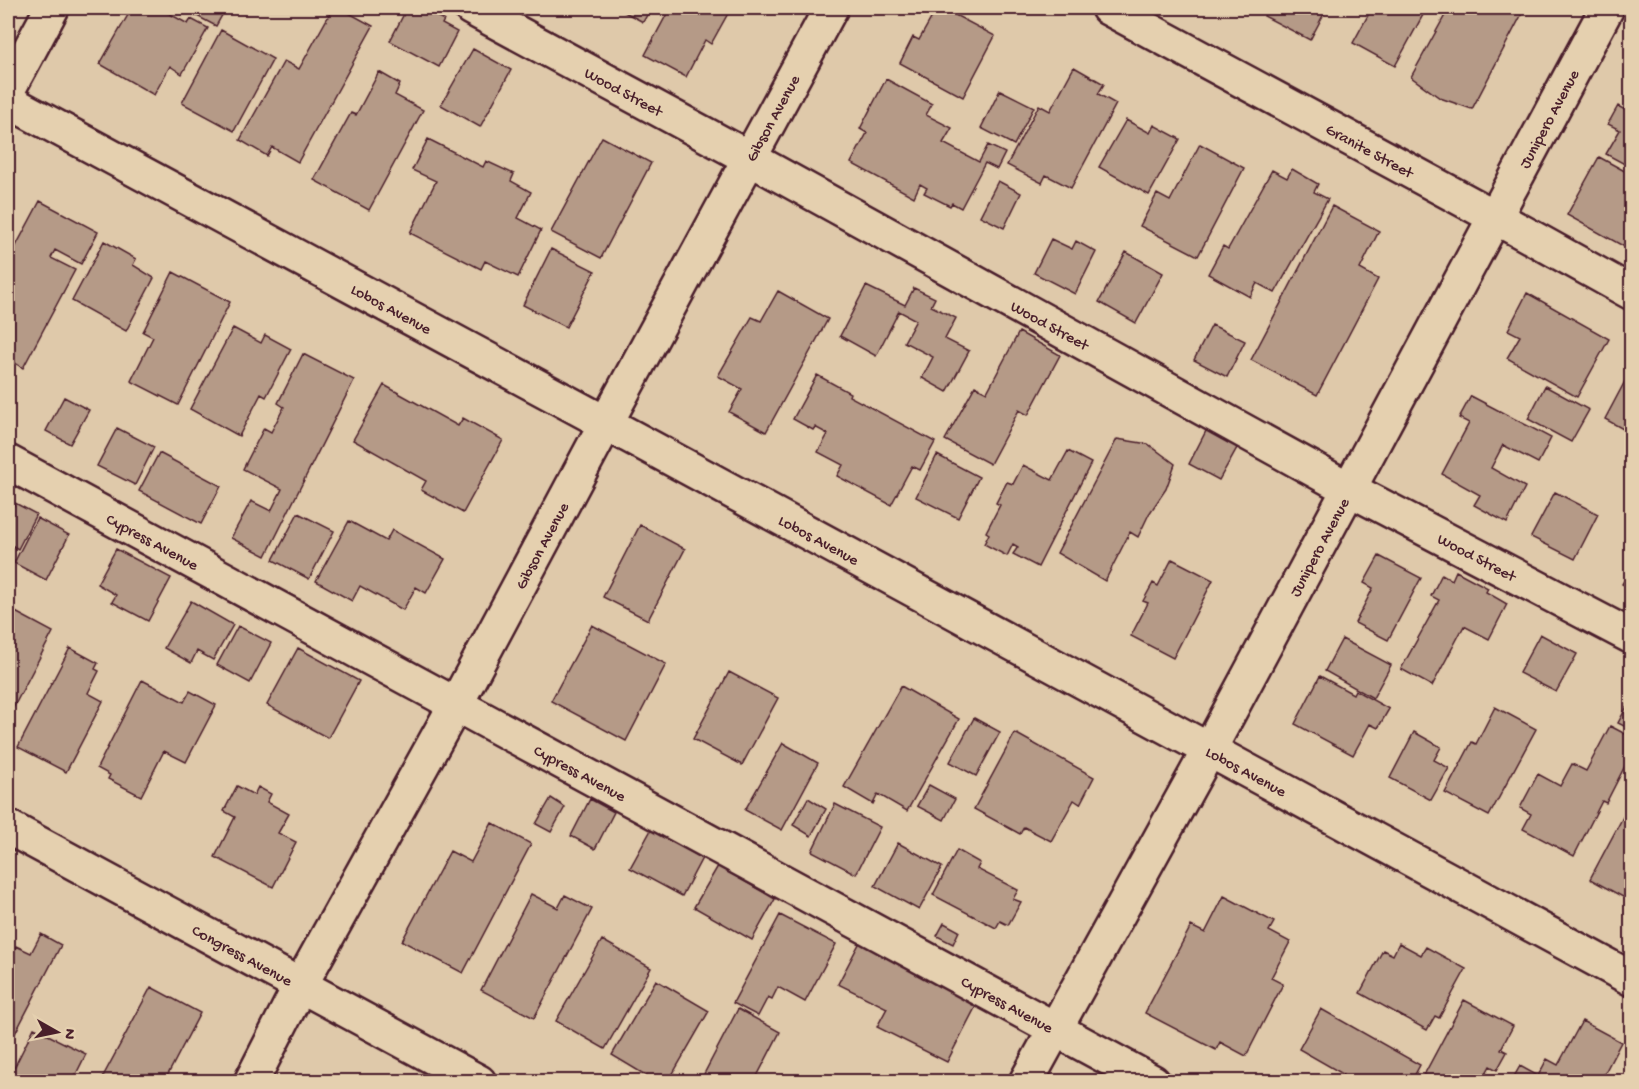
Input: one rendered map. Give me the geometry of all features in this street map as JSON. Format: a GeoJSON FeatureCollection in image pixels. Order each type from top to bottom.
{"type":"FeatureCollection","features":[{"type":"Feature","properties":{"kind":"street"},"geometry":{"type":"LineString","coordinates":[[8,90],[52,8]]}},
{"type":"Feature","properties":{"kind":"street","name":"Wood Street"},"geometry":{"type":"LineString","coordinates":[[471,8],[749,158],[1349,489],[1632,638]]}},
{"type":"Feature","properties":{"kind":"street","name":"Gibson Avenue"},"geometry":{"type":"LineString","coordinates":[[250,1082],[831,8]]}},
{"type":"Feature","properties":{"kind":"street","name":"Granite Street"},"geometry":{"type":"LineString","coordinates":[[1108,8],[1632,293]]}},
{"type":"Feature","properties":{"kind":"street","name":"Junipero Avenue"},"geometry":{"type":"LineString","coordinates":[[1026,1082],[1209,750],[1607,8]]}},
{"type":"Feature","properties":{"kind":"street","name":"Lobos Avenue"},"geometry":{"type":"LineString","coordinates":[[8,101],[1632,979]]}},
{"type":"Feature","properties":{"kind":"street","name":"Cypress Avenue"},"geometry":{"type":"LineString","coordinates":[[8,462],[1153,1082]]}},
{"type":"Feature","properties":{"kind":"street","name":"Congress Avenue"},"geometry":{"type":"LineString","coordinates":[[8,827],[478,1082]]}},
{"type":"Feature","properties":{"kind":"building"},"geometry":{"type":"Polygon","coordinates":[[[132,8],[159,8],[188,24],[191,19],[208,28],[182,74],[170,66],[154,95],[100,64],[132,8]]]}},
{"type":"Feature","properties":{"kind":"building"},"geometry":{"type":"Polygon","coordinates":[[[197,8],[226,8],[216,26],[193,14],[197,8]]]}},
{"type":"Feature","properties":{"kind":"building"},"geometry":{"type":"Polygon","coordinates":[[[333,8],[340,8],[373,26],[298,162],[272,147],[267,156],[240,140],[284,61],[299,69],[333,8]]]}},
{"type":"Feature","properties":{"kind":"building"},"geometry":{"type":"Polygon","coordinates":[[[407,8],[420,8],[444,20],[442,24],[457,32],[439,67],[390,41],[407,8]]]}},
{"type":"Feature","properties":{"kind":"building"},"geometry":{"type":"Polygon","coordinates":[[[617,8],[651,8],[643,22],[617,8]]]}},
{"type":"Feature","properties":{"kind":"building"},"geometry":{"type":"Polygon","coordinates":[[[670,8],[731,8],[711,44],[705,40],[686,77],[645,55],[670,8]]]}},
{"type":"Feature","properties":{"kind":"building"},"geometry":{"type":"Polygon","coordinates":[[[937,8],[942,8],[995,36],[963,97],[900,63],[913,37],[919,40],[937,8]]]}},
{"type":"Feature","properties":{"kind":"building"},"geometry":{"type":"Polygon","coordinates":[[[1268,8],[1327,8],[1310,40],[1264,16],[1268,8]]]}},
{"type":"Feature","properties":{"kind":"building"},"geometry":{"type":"Polygon","coordinates":[[[1372,8],[1414,8],[1424,13],[1395,66],[1353,43],[1372,8]]]}},
{"type":"Feature","properties":{"kind":"building"},"geometry":{"type":"Polygon","coordinates":[[[1449,8],[1525,8],[1472,109],[1440,98],[1411,77],[1449,8]]]}},
{"type":"Feature","properties":{"kind":"building"},"geometry":{"type":"Polygon","coordinates":[[[221,30],[273,59],[234,131],[182,103],[221,30]]]}},
{"type":"Feature","properties":{"kind":"building"},"geometry":{"type":"Polygon","coordinates":[[[473,49],[511,70],[480,127],[441,105],[473,49]]]}},
{"type":"Feature","properties":{"kind":"building"},"geometry":{"type":"Polygon","coordinates":[[[1074,67],[1104,84],[1098,94],[1116,104],[1071,188],[1046,175],[1042,183],[1007,165],[1039,105],[1050,111],[1074,67]]]}},
{"type":"Feature","properties":{"kind":"building"},"geometry":{"type":"Polygon","coordinates":[[[379,72],[400,84],[395,95],[423,110],[369,210],[314,180],[351,113],[356,115],[379,72]]]}},
{"type":"Feature","properties":{"kind":"building"},"geometry":{"type":"Polygon","coordinates":[[[886,79],[932,104],[926,115],[952,128],[943,143],[979,162],[988,145],[1005,153],[997,169],[985,163],[961,208],[952,203],[950,206],[924,193],[927,188],[920,184],[914,197],[851,163],[867,133],[860,129],[886,79]]]}},
{"type":"Feature","properties":{"kind":"building"},"geometry":{"type":"Polygon","coordinates":[[[1000,90],[1034,107],[1014,145],[981,128],[1000,90]]]}},
{"type":"Feature","properties":{"kind":"building"},"geometry":{"type":"Polygon","coordinates":[[[1629,104],[1632,106],[1632,168],[1606,154],[1620,130],[1608,124],[1618,106],[1625,110],[1629,104]]]}},
{"type":"Feature","properties":{"kind":"building"},"geometry":{"type":"Polygon","coordinates":[[[1126,120],[1150,133],[1154,125],[1180,139],[1149,195],[1099,167],[1126,120]]]}},
{"type":"Feature","properties":{"kind":"building"},"geometry":{"type":"Polygon","coordinates":[[[602,137],[651,163],[601,258],[551,232],[602,137]]]}},
{"type":"Feature","properties":{"kind":"building"},"geometry":{"type":"Polygon","coordinates":[[[428,139],[483,167],[486,161],[514,174],[511,181],[531,192],[518,218],[541,230],[518,277],[485,261],[481,269],[410,233],[436,181],[412,170],[428,139]]]}},
{"type":"Feature","properties":{"kind":"building"},"geometry":{"type":"Polygon","coordinates":[[[1200,144],[1244,168],[1198,256],[1140,226],[1157,194],[1170,201],[1200,144]]]}},
{"type":"Feature","properties":{"kind":"building"},"geometry":{"type":"Polygon","coordinates":[[[1599,157],[1632,175],[1630,193],[1632,194],[1632,251],[1567,215],[1599,157]]]}},
{"type":"Feature","properties":{"kind":"building"},"geometry":{"type":"Polygon","coordinates":[[[1292,169],[1318,184],[1314,192],[1328,199],[1275,293],[1257,283],[1250,297],[1208,274],[1223,246],[1228,249],[1272,170],[1287,178],[1292,169]]]}},
{"type":"Feature","properties":{"kind":"building"},"geometry":{"type":"Polygon","coordinates":[[[998,181],[1021,193],[1004,228],[980,216],[998,181]]]}},
{"type":"Feature","properties":{"kind":"building"},"geometry":{"type":"Polygon","coordinates":[[[40,201],[98,232],[81,264],[55,250],[51,258],[75,270],[23,368],[8,359],[8,261],[40,201]]]}},
{"type":"Feature","properties":{"kind":"building"},"geometry":{"type":"Polygon","coordinates":[[[1332,206],[1379,231],[1360,269],[1378,279],[1317,395],[1251,360],[1332,206]]]}},
{"type":"Feature","properties":{"kind":"building"},"geometry":{"type":"Polygon","coordinates":[[[1051,239],[1072,249],[1076,241],[1096,252],[1075,294],[1034,273],[1051,239]]]}},
{"type":"Feature","properties":{"kind":"building"},"geometry":{"type":"Polygon","coordinates":[[[104,241],[136,259],[133,265],[154,278],[126,331],[72,301],[104,241]]]}},
{"type":"Feature","properties":{"kind":"building"},"geometry":{"type":"Polygon","coordinates":[[[551,249],[595,271],[566,327],[523,305],[551,249]]]}},
{"type":"Feature","properties":{"kind":"building"},"geometry":{"type":"Polygon","coordinates":[[[1126,252],[1163,273],[1136,323],[1099,302],[1126,252]]]}},
{"type":"Feature","properties":{"kind":"building"},"geometry":{"type":"Polygon","coordinates":[[[173,272],[230,302],[178,405],[131,381],[153,337],[143,332],[173,272]]]}},
{"type":"Feature","properties":{"kind":"building"},"geometry":{"type":"Polygon","coordinates":[[[866,286],[905,305],[914,288],[935,298],[931,306],[956,318],[945,339],[969,351],[947,392],[922,378],[933,357],[904,342],[916,320],[899,311],[876,356],[840,336],[866,286]]]}},
{"type":"Feature","properties":{"kind":"building"},"geometry":{"type":"Polygon","coordinates":[[[778,291],[828,319],[766,432],[729,412],[742,389],[718,376],[752,317],[761,321],[778,291]]]}},
{"type":"Feature","properties":{"kind":"building"},"geometry":{"type":"Polygon","coordinates":[[[1527,293],[1609,339],[1577,397],[1507,358],[1520,336],[1508,330],[1527,293]]]}},
{"type":"Feature","properties":{"kind":"building"},"geometry":{"type":"Polygon","coordinates":[[[1212,325],[1245,341],[1227,377],[1194,360],[1212,325]]]}},
{"type":"Feature","properties":{"kind":"building"},"geometry":{"type":"Polygon","coordinates":[[[233,328],[261,343],[265,335],[291,349],[266,397],[261,394],[239,436],[190,409],[233,328]]]}},
{"type":"Feature","properties":{"kind":"building"},"geometry":{"type":"Polygon","coordinates":[[[1019,332],[1060,355],[1028,415],[1019,410],[990,464],[945,440],[975,386],[987,392],[1019,332]]]}},
{"type":"Feature","properties":{"kind":"building"},"geometry":{"type":"Polygon","coordinates":[[[303,354],[354,380],[266,556],[231,538],[251,501],[271,511],[282,489],[243,469],[264,428],[271,432],[284,407],[278,403],[303,354]]]}},
{"type":"Feature","properties":{"kind":"building"},"geometry":{"type":"Polygon","coordinates":[[[1632,368],[1632,434],[1605,419],[1632,368]]]}},
{"type":"Feature","properties":{"kind":"building"},"geometry":{"type":"Polygon","coordinates":[[[817,375],[850,393],[849,396],[935,442],[920,470],[912,466],[891,505],[837,476],[843,465],[818,452],[828,434],[815,427],[813,430],[793,419],[817,375]]]}},
{"type":"Feature","properties":{"kind":"building"},"geometry":{"type":"Polygon","coordinates":[[[384,385],[458,426],[463,418],[503,440],[463,513],[421,490],[426,481],[353,440],[384,385]]]}},
{"type":"Feature","properties":{"kind":"building"},"geometry":{"type":"Polygon","coordinates":[[[1545,386],[1589,410],[1571,442],[1528,419],[1545,386]]]}},
{"type":"Feature","properties":{"kind":"building"},"geometry":{"type":"Polygon","coordinates":[[[1471,396],[1551,438],[1538,463],[1503,445],[1491,468],[1525,487],[1507,523],[1474,505],[1480,495],[1442,474],[1469,423],[1459,418],[1471,396]]]}},
{"type":"Feature","properties":{"kind":"building"},"geometry":{"type":"Polygon","coordinates":[[[64,397],[89,410],[70,444],[46,431],[64,397]]]}},
{"type":"Feature","properties":{"kind":"building"},"geometry":{"type":"Polygon","coordinates":[[[117,428],[154,447],[135,485],[97,466],[117,428]]]}},
{"type":"Feature","properties":{"kind":"building"},"geometry":{"type":"Polygon","coordinates":[[[1207,429],[1238,446],[1219,480],[1189,464],[1207,429]]]}},
{"type":"Feature","properties":{"kind":"building"},"geometry":{"type":"Polygon","coordinates":[[[1117,439],[1148,444],[1175,464],[1166,489],[1149,514],[1138,537],[1130,532],[1105,581],[1057,553],[1117,439]]]}},
{"type":"Feature","properties":{"kind":"building"},"geometry":{"type":"Polygon","coordinates":[[[1068,451],[1091,463],[1038,567],[1013,554],[1018,547],[1013,544],[1007,556],[984,544],[989,534],[986,532],[1000,505],[996,503],[1007,482],[1013,484],[1023,465],[1052,480],[1068,451]]]}},
{"type":"Feature","properties":{"kind":"building"},"geometry":{"type":"Polygon","coordinates":[[[159,453],[221,486],[201,524],[139,491],[159,453]]]}},
{"type":"Feature","properties":{"kind":"building"},"geometry":{"type":"Polygon","coordinates":[[[937,455],[979,477],[958,518],[916,497],[937,455]]]}},
{"type":"Feature","properties":{"kind":"building"},"geometry":{"type":"Polygon","coordinates":[[[1555,492],[1598,514],[1575,559],[1531,537],[1555,492]]]}},
{"type":"Feature","properties":{"kind":"building"},"geometry":{"type":"Polygon","coordinates":[[[15,503],[36,514],[18,549],[8,543],[8,518],[15,503]]]}},
{"type":"Feature","properties":{"kind":"building"},"geometry":{"type":"Polygon","coordinates":[[[298,513],[334,531],[309,579],[273,560],[298,513]]]}},
{"type":"Feature","properties":{"kind":"building"},"geometry":{"type":"Polygon","coordinates":[[[37,518],[69,535],[46,580],[14,563],[37,518]]]}},
{"type":"Feature","properties":{"kind":"building"},"geometry":{"type":"Polygon","coordinates":[[[349,521],[386,541],[392,530],[445,559],[426,593],[416,587],[403,610],[360,586],[352,601],[316,581],[349,521]]]}},
{"type":"Feature","properties":{"kind":"building"},"geometry":{"type":"Polygon","coordinates":[[[640,525],[685,549],[648,620],[603,597],[640,525]]]}},
{"type":"Feature","properties":{"kind":"building"},"geometry":{"type":"Polygon","coordinates":[[[116,549],[171,578],[148,621],[112,602],[116,595],[97,584],[116,549]]]}},
{"type":"Feature","properties":{"kind":"building"},"geometry":{"type":"Polygon","coordinates":[[[1379,556],[1421,578],[1388,640],[1355,623],[1373,588],[1364,583],[1379,556]]]}},
{"type":"Feature","properties":{"kind":"building"},"geometry":{"type":"Polygon","coordinates":[[[1172,559],[1213,580],[1173,658],[1131,636],[1148,603],[1143,601],[1153,583],[1158,586],[1172,559]]]}},
{"type":"Feature","properties":{"kind":"building"},"geometry":{"type":"Polygon","coordinates":[[[1632,568],[1632,589],[1622,584],[1632,568]]]}},
{"type":"Feature","properties":{"kind":"building"},"geometry":{"type":"Polygon","coordinates":[[[1456,571],[1488,588],[1486,592],[1507,604],[1489,639],[1464,626],[1432,686],[1401,669],[1439,600],[1431,596],[1442,574],[1452,580],[1456,571]]]}},
{"type":"Feature","properties":{"kind":"building"},"geometry":{"type":"Polygon","coordinates":[[[191,601],[233,625],[213,660],[197,651],[191,663],[164,648],[191,601]]]}},
{"type":"Feature","properties":{"kind":"building"},"geometry":{"type":"Polygon","coordinates":[[[8,608],[53,632],[8,718],[8,608]]]}},
{"type":"Feature","properties":{"kind":"building"},"geometry":{"type":"Polygon","coordinates":[[[592,625],[666,664],[626,741],[551,701],[592,625]]]}},
{"type":"Feature","properties":{"kind":"building"},"geometry":{"type":"Polygon","coordinates":[[[238,626],[271,643],[250,683],[217,665],[238,626]]]}},
{"type":"Feature","properties":{"kind":"building"},"geometry":{"type":"Polygon","coordinates":[[[1540,634],[1577,654],[1556,692],[1519,673],[1540,634]]]}},
{"type":"Feature","properties":{"kind":"building"},"geometry":{"type":"Polygon","coordinates":[[[1342,639],[1391,665],[1373,698],[1325,671],[1342,639]]]}},
{"type":"Feature","properties":{"kind":"building"},"geometry":{"type":"Polygon","coordinates":[[[70,648],[98,663],[95,669],[99,671],[88,693],[103,701],[66,772],[18,747],[70,648]]]}},
{"type":"Feature","properties":{"kind":"building"},"geometry":{"type":"Polygon","coordinates":[[[298,648],[359,681],[328,738],[267,705],[298,648]]]}},
{"type":"Feature","properties":{"kind":"building"},"geometry":{"type":"Polygon","coordinates":[[[729,672],[778,698],[742,765],[693,739],[729,672]]]}},
{"type":"Feature","properties":{"kind":"building"},"geometry":{"type":"Polygon","coordinates":[[[1320,676],[1353,694],[1355,690],[1389,709],[1378,728],[1370,724],[1353,755],[1295,724],[1320,676]]]}},
{"type":"Feature","properties":{"kind":"building"},"geometry":{"type":"Polygon","coordinates":[[[142,680],[184,702],[190,691],[216,705],[186,762],[164,751],[141,796],[108,779],[110,775],[97,768],[142,680]]]}},
{"type":"Feature","properties":{"kind":"building"},"geometry":{"type":"Polygon","coordinates":[[[901,686],[959,719],[907,811],[878,794],[873,804],[844,787],[901,686]]]}},
{"type":"Feature","properties":{"kind":"building"},"geometry":{"type":"Polygon","coordinates":[[[1632,697],[1632,730],[1618,723],[1632,697]]]}},
{"type":"Feature","properties":{"kind":"building"},"geometry":{"type":"Polygon","coordinates":[[[1495,707],[1536,729],[1489,816],[1445,793],[1472,742],[1476,744],[1495,707]]]}},
{"type":"Feature","properties":{"kind":"building"},"geometry":{"type":"Polygon","coordinates":[[[974,718],[1000,732],[976,776],[950,762],[974,718]]]}},
{"type":"Feature","properties":{"kind":"building"},"geometry":{"type":"Polygon","coordinates":[[[1610,726],[1631,737],[1632,735],[1632,764],[1627,762],[1606,803],[1602,801],[1574,856],[1523,829],[1531,814],[1520,808],[1538,774],[1560,786],[1572,764],[1586,771],[1610,726]]]}},
{"type":"Feature","properties":{"kind":"building"},"geometry":{"type":"Polygon","coordinates":[[[1414,732],[1441,747],[1434,760],[1449,768],[1431,800],[1390,778],[1414,732]]]}},
{"type":"Feature","properties":{"kind":"building"},"geometry":{"type":"Polygon","coordinates":[[[1015,733],[1094,777],[1080,804],[1074,800],[1051,841],[1024,827],[1020,834],[974,809],[1015,733]]]}},
{"type":"Feature","properties":{"kind":"building"},"geometry":{"type":"Polygon","coordinates":[[[783,743],[818,763],[782,830],[745,810],[783,743]]]}},
{"type":"Feature","properties":{"kind":"building"},"geometry":{"type":"Polygon","coordinates":[[[929,785],[955,799],[944,820],[917,806],[929,785]]]}},
{"type":"Feature","properties":{"kind":"building"},"geometry":{"type":"Polygon","coordinates":[[[237,786],[254,795],[258,787],[271,794],[267,802],[289,814],[278,833],[296,842],[273,887],[215,857],[235,817],[224,811],[237,786]]]}},
{"type":"Feature","properties":{"kind":"building"},"geometry":{"type":"Polygon","coordinates":[[[551,798],[565,807],[551,832],[536,824],[551,798]]]}},
{"type":"Feature","properties":{"kind":"building"},"geometry":{"type":"Polygon","coordinates":[[[808,798],[826,809],[811,836],[793,825],[808,798]]]}},
{"type":"Feature","properties":{"kind":"building"},"geometry":{"type":"Polygon","coordinates":[[[590,799],[614,812],[595,849],[571,836],[590,799]]]}},
{"type":"Feature","properties":{"kind":"building"},"geometry":{"type":"Polygon","coordinates":[[[1632,800],[1632,902],[1590,879],[1632,800]]]}},
{"type":"Feature","properties":{"kind":"building"},"geometry":{"type":"Polygon","coordinates":[[[835,804],[880,827],[856,874],[812,851],[835,804]]]}},
{"type":"Feature","properties":{"kind":"building"},"geometry":{"type":"Polygon","coordinates":[[[492,823],[531,844],[463,973],[402,941],[450,851],[471,862],[492,823]]]}},
{"type":"Feature","properties":{"kind":"building"},"geometry":{"type":"Polygon","coordinates":[[[651,830],[702,858],[682,896],[630,868],[651,830]]]}},
{"type":"Feature","properties":{"kind":"building"},"geometry":{"type":"Polygon","coordinates":[[[898,843],[942,867],[919,910],[875,886],[898,843]]]}},
{"type":"Feature","properties":{"kind":"building"},"geometry":{"type":"Polygon","coordinates":[[[957,850],[980,863],[977,869],[1018,890],[1013,899],[1021,902],[1008,925],[1000,921],[996,928],[933,895],[957,850]]]}},
{"type":"Feature","properties":{"kind":"building"},"geometry":{"type":"Polygon","coordinates":[[[718,866],[775,899],[752,940],[694,907],[718,866]]]}},
{"type":"Feature","properties":{"kind":"building"},"geometry":{"type":"Polygon","coordinates":[[[531,894],[558,908],[565,895],[592,909],[534,1018],[481,990],[531,894]]]}},
{"type":"Feature","properties":{"kind":"building"},"geometry":{"type":"Polygon","coordinates":[[[1224,896],[1274,922],[1269,931],[1290,942],[1271,978],[1283,984],[1246,1056],[1220,1042],[1216,1050],[1145,1013],[1191,926],[1205,933],[1224,896]]]}},
{"type":"Feature","properties":{"kind":"building"},"geometry":{"type":"Polygon","coordinates":[[[780,915],[836,944],[805,1002],[778,987],[772,999],[768,997],[758,1016],[733,1003],[780,915]]]}},
{"type":"Feature","properties":{"kind":"building"},"geometry":{"type":"Polygon","coordinates":[[[944,923],[959,931],[953,944],[937,936],[944,923]]]}},
{"type":"Feature","properties":{"kind":"building"},"geometry":{"type":"Polygon","coordinates":[[[41,934],[61,945],[8,1047],[8,955],[10,956],[16,946],[31,953],[41,934]]]}},
{"type":"Feature","properties":{"kind":"building"},"geometry":{"type":"Polygon","coordinates":[[[602,940],[651,968],[605,1049],[556,1021],[602,940]]]}},
{"type":"Feature","properties":{"kind":"building"},"geometry":{"type":"Polygon","coordinates":[[[860,942],[978,1002],[947,1062],[877,1027],[887,1008],[838,984],[860,942]]]}},
{"type":"Feature","properties":{"kind":"building"},"geometry":{"type":"Polygon","coordinates":[[[1399,943],[1421,955],[1426,947],[1466,969],[1439,1018],[1435,1016],[1427,1030],[1360,993],[1383,950],[1393,955],[1399,943]]]}},
{"type":"Feature","properties":{"kind":"building"},"geometry":{"type":"Polygon","coordinates":[[[656,980],[709,1011],[668,1082],[657,1082],[612,1055],[656,980]]]}},
{"type":"Feature","properties":{"kind":"building"},"geometry":{"type":"Polygon","coordinates":[[[151,987],[200,1013],[164,1082],[100,1082],[151,987]]]}},
{"type":"Feature","properties":{"kind":"building"},"geometry":{"type":"Polygon","coordinates":[[[1464,1000],[1513,1026],[1501,1049],[1507,1052],[1497,1070],[1490,1066],[1481,1082],[1436,1082],[1424,1075],[1464,1000]]]}},
{"type":"Feature","properties":{"kind":"building"},"geometry":{"type":"Polygon","coordinates":[[[738,1009],[780,1032],[754,1082],[718,1082],[704,1074],[738,1009]]]}},
{"type":"Feature","properties":{"kind":"building"},"geometry":{"type":"Polygon","coordinates":[[[1321,1009],[1420,1065],[1411,1082],[1339,1082],[1343,1074],[1299,1049],[1321,1009]]]}},
{"type":"Feature","properties":{"kind":"building"},"geometry":{"type":"Polygon","coordinates":[[[1582,1021],[1621,1042],[1600,1082],[1511,1082],[1520,1066],[1538,1076],[1547,1059],[1558,1065],[1582,1021]]]}},
{"type":"Feature","properties":{"kind":"building"},"geometry":{"type":"Polygon","coordinates":[[[34,1028],[86,1054],[72,1082],[19,1082],[10,1076],[34,1028]]]}}]}
